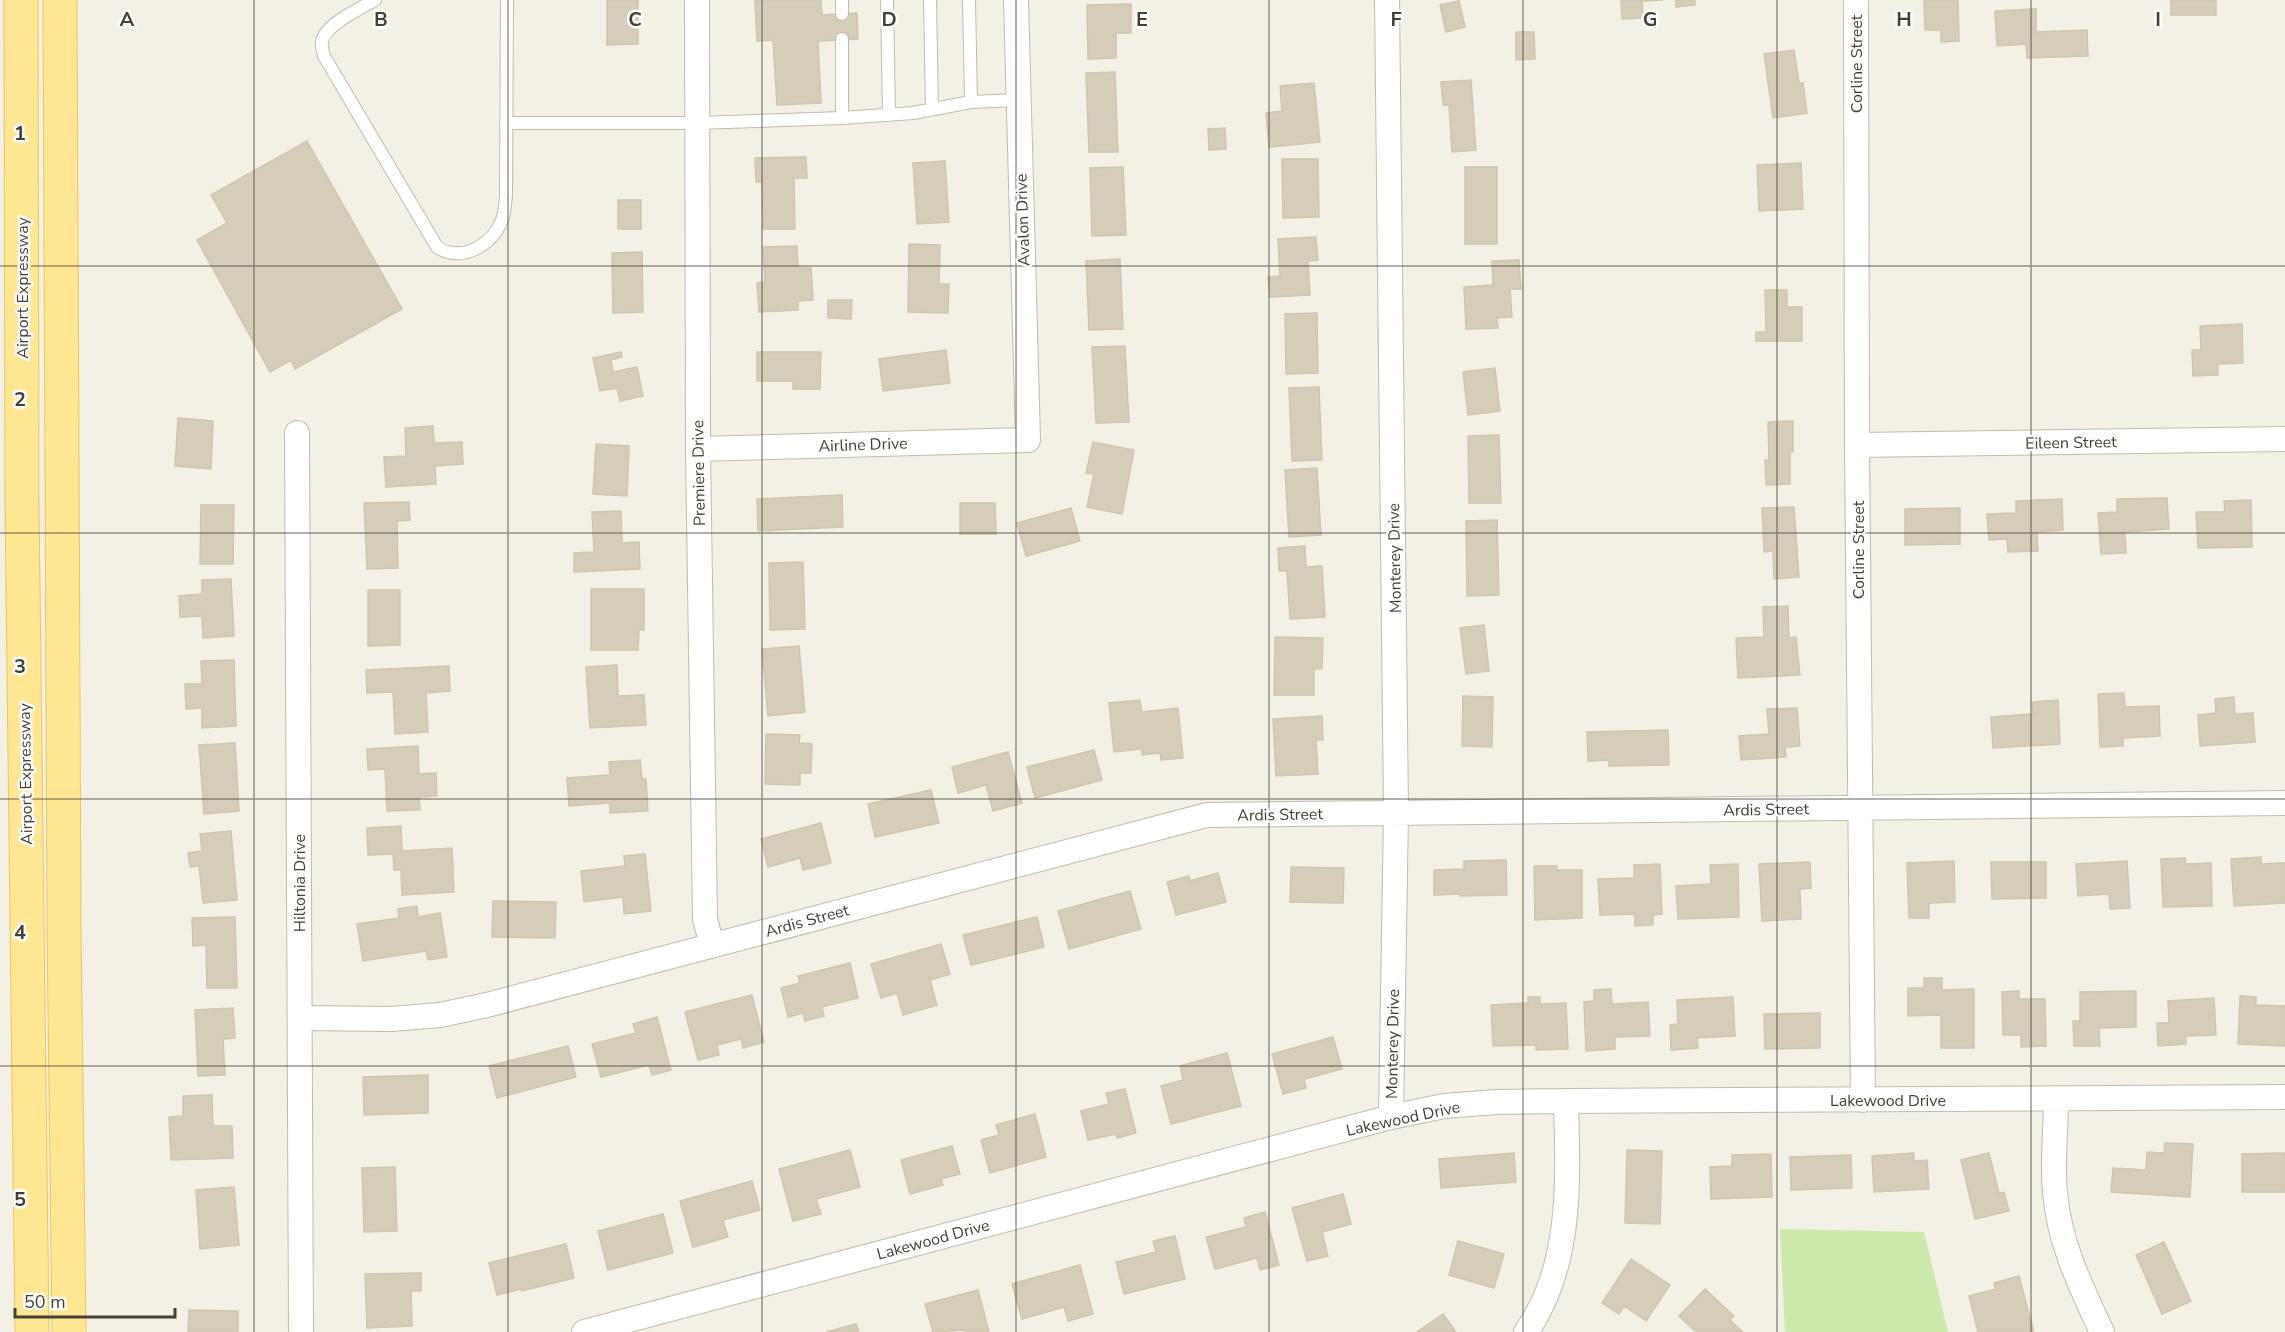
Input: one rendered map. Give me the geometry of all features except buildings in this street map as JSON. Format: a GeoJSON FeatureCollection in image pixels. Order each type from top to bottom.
{"type":"FeatureCollection","features":[{"type":"Feature","properties":{"kind":"main road","name":"Airport Expressway"},"geometry":{"type":"LineString","coordinates":[[21,0],[22,507],[32,1332]]}},
{"type":"Feature","properties":{"kind":"main road"},"geometry":{"type":"LineString","coordinates":[[60,0],[63,915],[69,1332]]}},
{"type":"Feature","properties":{"kind":"street","name":"Premiere Drive"},"geometry":{"type":"LineString","coordinates":[[697,0],[698,449],[705,919],[712,945]]}},
{"type":"Feature","properties":{"kind":"street","name":"Avalon Drive"},"geometry":{"type":"LineString","coordinates":[[1016,0],[1029,440]]}},
{"type":"Feature","properties":{"kind":"street","name":"Monterey Drive"},"geometry":{"type":"LineString","coordinates":[[1388,0],[1396,812],[1391,1117]]}},
{"type":"Feature","properties":{"kind":"street","name":"Corline Street"},"geometry":{"type":"LineString","coordinates":[[1856,0],[1857,445],[1863,1100]]}},
{"type":"Feature","properties":{"kind":"street","name":"Hiltonia Drive"},"geometry":{"type":"LineString","coordinates":[[297,433],[302,1332]]}},
{"type":"Feature","properties":{"kind":"street","name":"Eileen Street"},"geometry":{"type":"LineString","coordinates":[[1857,445],[2285,439]]}},
{"type":"Feature","properties":{"kind":"street","name":"Airline Drive"},"geometry":{"type":"LineString","coordinates":[[698,449],[1029,440]]}},
{"type":"Feature","properties":{"kind":"street","name":"Ardis Street"},"geometry":{"type":"LineString","coordinates":[[300,1018],[391,1019],[440,1015],[487,1005],[1207,815],[2285,803]]}},
{"type":"Feature","properties":{"kind":"street","name":"Lakewood Drive"},"geometry":{"type":"LineString","coordinates":[[584,1332],[1391,1117],[1444,1106],[1566,1101],[2285,1097]]}},
{"type":"Feature","properties":{"kind":"street"},"geometry":{"type":"LineString","coordinates":[[2056,1099],[2055,1192],[2063,1238],[2077,1278],[2103,1332]]}},
{"type":"Feature","properties":{"kind":"street"},"geometry":{"type":"LineString","coordinates":[[1533,1330],[1561,1247],[1567,1205],[1566,1101]]}},
{"type":"Feature","properties":{"kind":"lane"},"geometry":{"type":"LineString","coordinates":[[375,0],[326,31],[321,42],[324,56],[437,247],[447,254],[462,254],[479,247],[494,233],[503,219],[506,196],[507,0]]}},
{"type":"Feature","properties":{"kind":"lane"},"geometry":{"type":"LineString","coordinates":[[842,0],[842,14]]}},
{"type":"Feature","properties":{"kind":"lane"},"geometry":{"type":"LineString","coordinates":[[887,0],[889,115]]}},
{"type":"Feature","properties":{"kind":"lane"},"geometry":{"type":"LineString","coordinates":[[930,0],[932,109]]}},
{"type":"Feature","properties":{"kind":"lane"},"geometry":{"type":"LineString","coordinates":[[969,0],[970,102]]}},
{"type":"Feature","properties":{"kind":"lane"},"geometry":{"type":"LineString","coordinates":[[842,39],[842,118]]}},
{"type":"Feature","properties":{"kind":"lane"},"geometry":{"type":"LineString","coordinates":[[506,123],[697,123],[842,118],[889,115],[970,102],[1019,100]]}},
{"type":"Feature","properties":{"kind":"green space"},"geometry":{"type":"Polygon","coordinates":[[[1780,1229],[1924,1232],[1948,1332],[1785,1332],[1780,1229]]]}}]}
